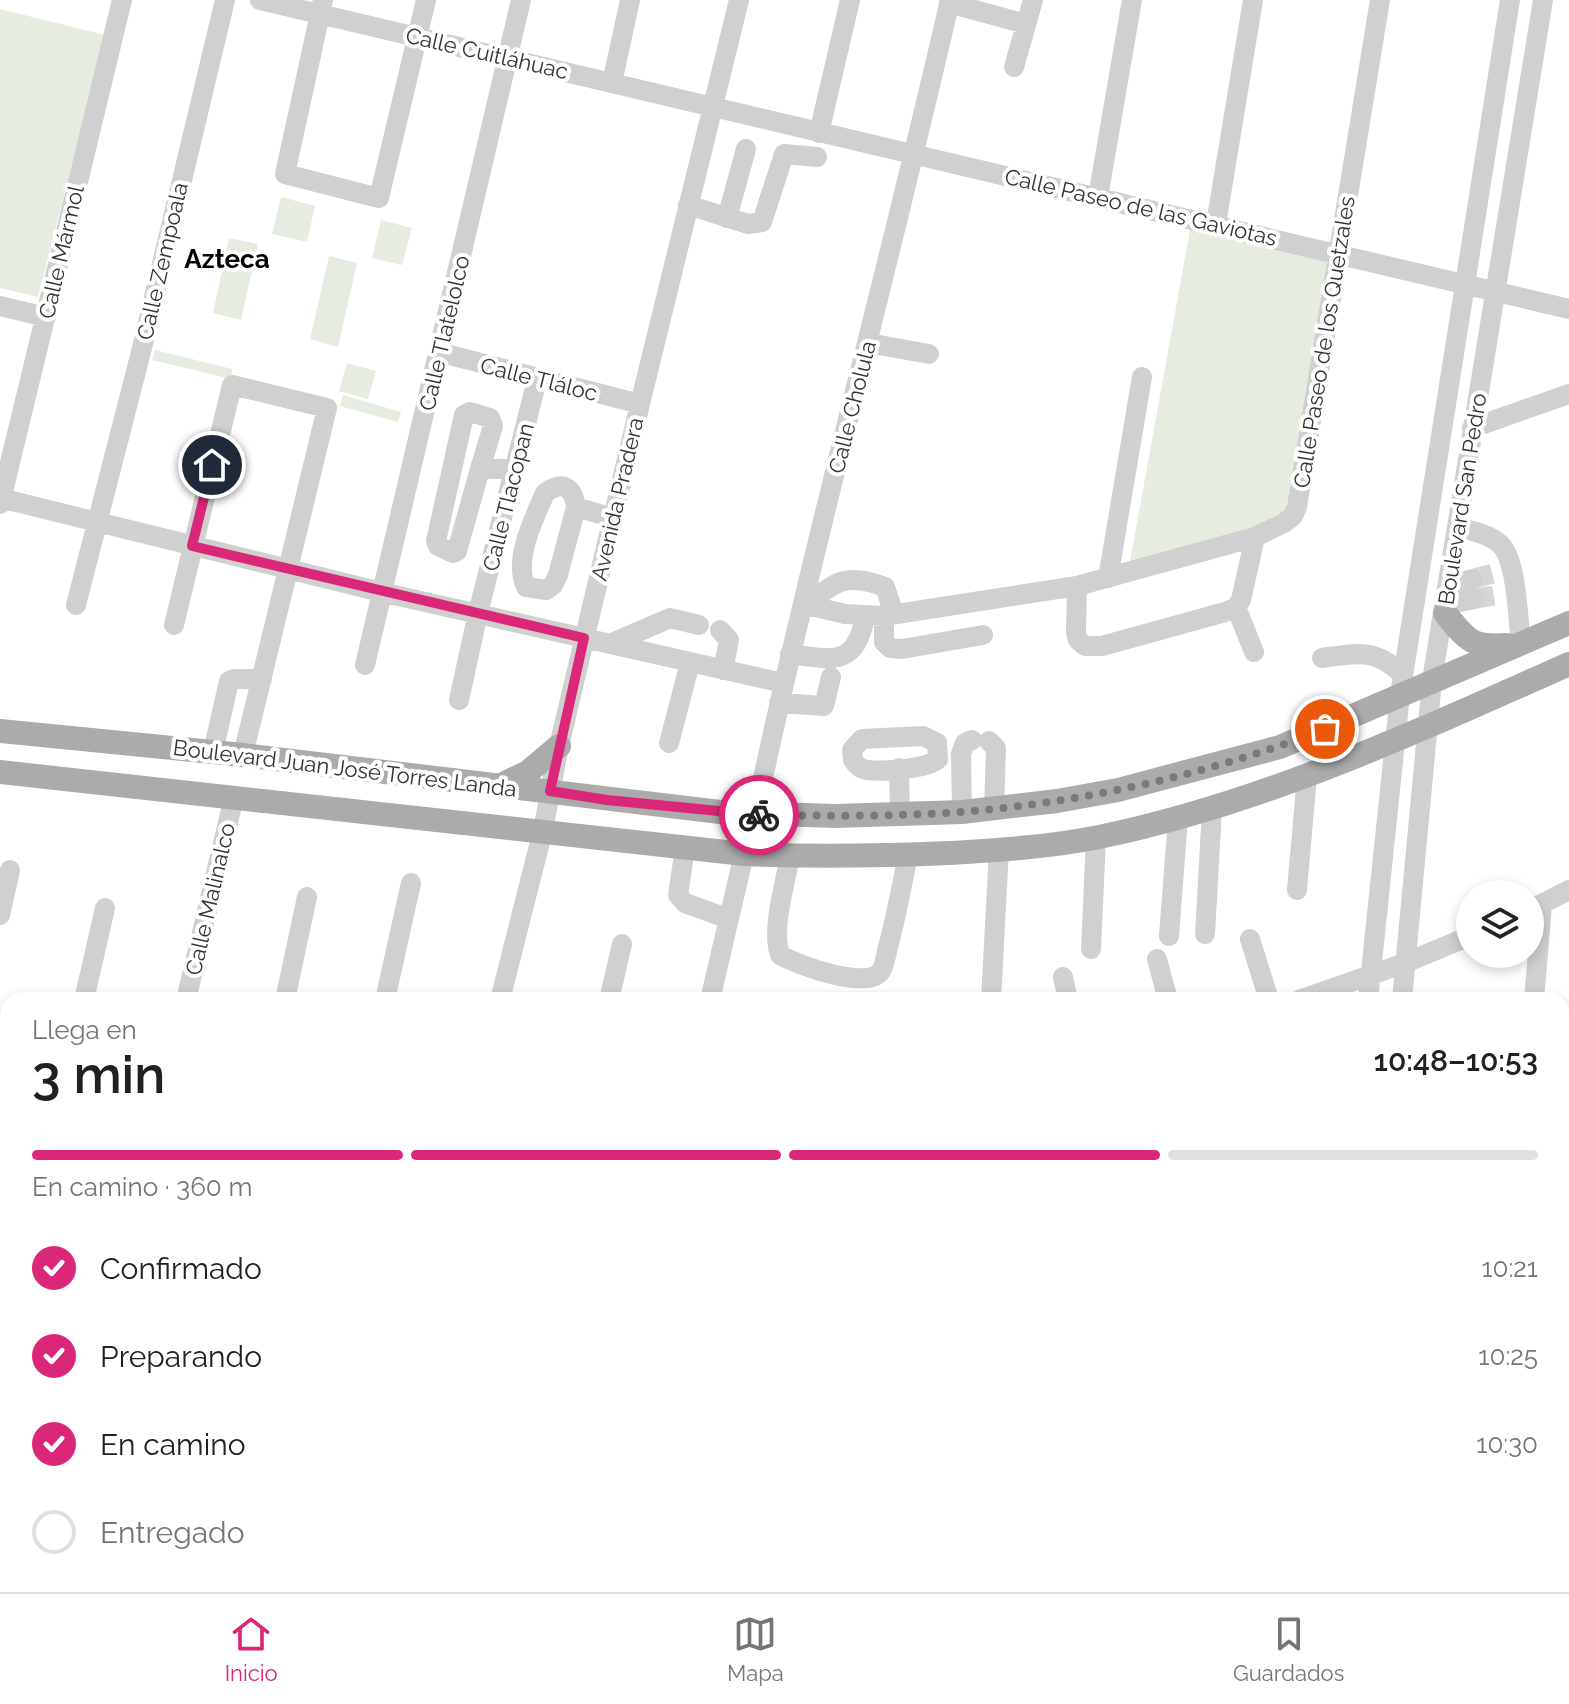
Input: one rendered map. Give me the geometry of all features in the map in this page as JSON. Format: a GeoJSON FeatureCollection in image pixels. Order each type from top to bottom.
{"type":"FeatureCollection","features":[{"type":"Feature","properties":{"kind":"main road"},"geometry":{"type":"LineString","coordinates":[[1447,601],[1461,634],[1477,645],[1521,644]]}},
{"type":"Feature","properties":{"kind":"main road","name":"Boulevard Juan José Torres Landa"},"geometry":{"type":"LineString","coordinates":[[0,731],[243,755],[755,815],[962,812],[1118,790],[1237,760],[1325,729],[1401,685],[1432,680],[1569,623]]}},
{"type":"Feature","properties":{"kind":"main road","name":"Boulevard Juan José Torres Landa"},"geometry":{"type":"LineString","coordinates":[[0,772],[744,854],[908,855],[999,850],[1096,837],[1212,809],[1307,776],[1569,664]]}},
{"type":"Feature","properties":{"kind":"main road"},"geometry":{"type":"LineString","coordinates":[[499,786],[528,772],[559,746]]}},
{"type":"Feature","properties":{"kind":"street","name":"Calle Mármol"},"geometry":{"type":"LineString","coordinates":[[1,500],[122,0]]}},
{"type":"Feature","properties":{"kind":"street","name":"Calle Zempoala"},"geometry":{"type":"LineString","coordinates":[[76,605],[225,0]]}},
{"type":"Feature","properties":{"kind":"street","name":"Calle Cuitláhuac"},"geometry":{"type":"LineString","coordinates":[[260,0],[321,7],[417,37],[713,107]]}},
{"type":"Feature","properties":{"kind":"street"},"geometry":{"type":"LineString","coordinates":[[321,7],[285,174],[379,198],[426,0]]}},
{"type":"Feature","properties":{"kind":"street","name":"Calle Tlatelolco"},"geometry":{"type":"LineString","coordinates":[[365,665],[521,0]]}},
{"type":"Feature","properties":{"kind":"street"},"geometry":{"type":"LineString","coordinates":[[612,83],[630,0]]}},
{"type":"Feature","properties":{"kind":"street","name":"Avenida Pradera"},"geometry":{"type":"LineString","coordinates":[[502,992],[543,830],[584,638],[739,0]]}},
{"type":"Feature","properties":{"kind":"street"},"geometry":{"type":"LineString","coordinates":[[819,133],[850,0]]}},
{"type":"Feature","properties":{"kind":"street"},"geometry":{"type":"LineString","coordinates":[[1014,67],[1033,0]]}},
{"type":"Feature","properties":{"kind":"street"},"geometry":{"type":"LineString","coordinates":[[1098,197],[1132,0]]}},
{"type":"Feature","properties":{"kind":"street"},"geometry":{"type":"LineString","coordinates":[[1216,224],[1253,0]]}},
{"type":"Feature","properties":{"kind":"street","name":"Calle Paseo de los Quetzales"},"geometry":{"type":"LineString","coordinates":[[805,604],[881,615],[1077,586],[1255,537],[1293,516],[1297,507],[1380,0]]}},
{"type":"Feature","properties":{"kind":"street","name":"Boulevard San Pedro"},"geometry":{"type":"LineString","coordinates":[[1369,992],[1401,685],[1510,0]]}},
{"type":"Feature","properties":{"kind":"street","name":"Boulevard San Pedro"},"geometry":{"type":"LineString","coordinates":[[1403,992],[1432,680],[1543,0]]}},
{"type":"Feature","properties":{"kind":"street"},"geometry":{"type":"LineString","coordinates":[[949,1],[1026,24]]}},
{"type":"Feature","properties":{"kind":"street","name":"Calle Cholula"},"geometry":{"type":"LineString","coordinates":[[755,815],[790,654],[805,604],[915,155],[949,1]]}},
{"type":"Feature","properties":{"kind":"street","name":"Calle Paseo de las Gaviotas"},"geometry":{"type":"LineString","coordinates":[[713,107],[1569,309]]}},
{"type":"Feature","properties":{"kind":"street"},"geometry":{"type":"LineString","coordinates":[[727,218],[746,149]]}},
{"type":"Feature","properties":{"kind":"street"},"geometry":{"type":"LineString","coordinates":[[688,205],[748,224],[762,222],[784,154],[817,157]]}},
{"type":"Feature","properties":{"kind":"street"},"geometry":{"type":"LineString","coordinates":[[0,306],[46,317]]}},
{"type":"Feature","properties":{"kind":"street"},"geometry":{"type":"LineString","coordinates":[[868,343],[929,354]]}},
{"type":"Feature","properties":{"kind":"street","name":"Calle Tláloc"},"geometry":{"type":"LineString","coordinates":[[438,352],[537,380],[640,404]]}},
{"type":"Feature","properties":{"kind":"street"},"geometry":{"type":"LineString","coordinates":[[1108,578],[1142,377]]}},
{"type":"Feature","properties":{"kind":"street","name":"Calle Tlacopan"},"geometry":{"type":"LineString","coordinates":[[459,700],[537,380]]}},
{"type":"Feature","properties":{"kind":"street"},"geometry":{"type":"LineString","coordinates":[[174,625],[232,385],[327,408],[243,755]]}},
{"type":"Feature","properties":{"kind":"street"},"geometry":{"type":"LineString","coordinates":[[1472,428],[1569,394]]}},
{"type":"Feature","properties":{"kind":"street"},"geometry":{"type":"LineString","coordinates":[[470,412],[490,418],[493,426],[480,469],[457,551],[453,553],[438,546],[436,541],[464,415],[470,412]]}},
{"type":"Feature","properties":{"kind":"street"},"geometry":{"type":"LineString","coordinates":[[480,469],[515,469]]}},
{"type":"Feature","properties":{"kind":"street"},"geometry":{"type":"LineString","coordinates":[[552,488],[570,489],[576,507],[553,585],[546,590],[526,587],[521,577],[523,553],[545,493],[552,488]]}},
{"type":"Feature","properties":{"kind":"street"},"geometry":{"type":"LineString","coordinates":[[1,500],[381,592],[723,670],[824,706],[831,677]]}},
{"type":"Feature","properties":{"kind":"street"},"geometry":{"type":"LineString","coordinates":[[576,507],[613,518]]}},
{"type":"Feature","properties":{"kind":"street"},"geometry":{"type":"LineString","coordinates":[[1428,507],[1460,519],[1506,550],[1508,593],[1521,644]]}},
{"type":"Feature","properties":{"kind":"street"},"geometry":{"type":"LineString","coordinates":[[1077,586],[1078,640],[1085,646],[1102,646],[1236,607],[1245,592],[1255,537]]}},
{"type":"Feature","properties":{"kind":"street"},"geometry":{"type":"LineString","coordinates":[[805,604],[842,579],[885,587],[881,615],[884,642],[890,648],[902,649],[983,635]]}},
{"type":"Feature","properties":{"kind":"street"},"geometry":{"type":"LineString","coordinates":[[1447,601],[1473,589]]}},
{"type":"Feature","properties":{"kind":"street"},"geometry":{"type":"LineString","coordinates":[[1236,607],[1254,652]]}},
{"type":"Feature","properties":{"kind":"street"},"geometry":{"type":"LineString","coordinates":[[790,654],[832,660],[844,657],[863,628],[881,615]]}},
{"type":"Feature","properties":{"kind":"street"},"geometry":{"type":"LineString","coordinates":[[610,644],[670,618],[699,625]]}},
{"type":"Feature","properties":{"kind":"street"},"geometry":{"type":"LineString","coordinates":[[720,630],[729,640],[723,670]]}},
{"type":"Feature","properties":{"kind":"street"},"geometry":{"type":"LineString","coordinates":[[1322,658],[1361,652],[1389,661],[1401,685]]}},
{"type":"Feature","properties":{"kind":"street"},"geometry":{"type":"LineString","coordinates":[[669,743],[690,663]]}},
{"type":"Feature","properties":{"kind":"street"},"geometry":{"type":"LineString","coordinates":[[213,752],[229,681],[262,679]]}},
{"type":"Feature","properties":{"kind":"street"},"geometry":{"type":"LineString","coordinates":[[962,812],[961,754],[965,743],[980,740],[996,748],[994,809]]}},
{"type":"Feature","properties":{"kind":"street"},"geometry":{"type":"LineString","coordinates":[[899,768],[900,814]]}},
{"type":"Feature","properties":{"kind":"street"},"geometry":{"type":"LineString","coordinates":[[1297,890],[1307,776]]}},
{"type":"Feature","properties":{"kind":"street","name":"Calle Malinalco"},"geometry":{"type":"LineString","coordinates":[[188,992],[234,797]]}},
{"type":"Feature","properties":{"kind":"street"},"geometry":{"type":"LineString","coordinates":[[1205,934],[1212,809]]}},
{"type":"Feature","properties":{"kind":"street"},"geometry":{"type":"LineString","coordinates":[[1169,936],[1178,818]]}},
{"type":"Feature","properties":{"kind":"street"},"geometry":{"type":"LineString","coordinates":[[1091,949],[1096,837]]}},
{"type":"Feature","properties":{"kind":"street"},"geometry":{"type":"LineString","coordinates":[[685,848],[678,895],[685,903],[729,919]]}},
{"type":"Feature","properties":{"kind":"street"},"geometry":{"type":"LineString","coordinates":[[991,992],[999,850]]}},
{"type":"Feature","properties":{"kind":"street"},"geometry":{"type":"LineString","coordinates":[[712,992],[744,854]]}},
{"type":"Feature","properties":{"kind":"street"},"geometry":{"type":"LineString","coordinates":[[790,856],[777,930],[776,944],[780,955],[792,962],[860,980],[874,978],[882,971],[908,855]]}},
{"type":"Feature","properties":{"kind":"street"},"geometry":{"type":"LineString","coordinates":[[0,915],[10,870]]}},
{"type":"Feature","properties":{"kind":"street"},"geometry":{"type":"LineString","coordinates":[[387,992],[411,883]]}},
{"type":"Feature","properties":{"kind":"street"},"geometry":{"type":"LineString","coordinates":[[1544,902],[1568,886]]}},
{"type":"Feature","properties":{"kind":"street"},"geometry":{"type":"LineString","coordinates":[[287,992],[307,897]]}},
{"type":"Feature","properties":{"kind":"street"},"geometry":{"type":"LineString","coordinates":[[86,992],[105,908]]}},
{"type":"Feature","properties":{"kind":"street"},"geometry":{"type":"LineString","coordinates":[[1250,939],[1267,992]]}},
{"type":"Feature","properties":{"kind":"street"},"geometry":{"type":"LineString","coordinates":[[1321,992],[1456,942]]}},
{"type":"Feature","properties":{"kind":"street"},"geometry":{"type":"LineString","coordinates":[[611,992],[622,944]]}},
{"type":"Feature","properties":{"kind":"street"},"geometry":{"type":"LineString","coordinates":[[1157,959],[1166,992]]}},
{"type":"Feature","properties":{"kind":"street"},"geometry":{"type":"LineString","coordinates":[[1534,992],[1535,968]]}},
{"type":"Feature","properties":{"kind":"street"},"geometry":{"type":"LineString","coordinates":[[1063,977],[1066,992]]}},
{"type":"Feature","properties":{"kind":"shaded area"},"geometry":{"type":"Polygon","coordinates":[[[0,9],[105,35],[38,297],[0,288],[0,9]]]}},
{"type":"Feature","properties":{"kind":"shaded area"},"geometry":{"type":"Polygon","coordinates":[[[281,197],[315,206],[307,242],[272,234],[281,197]]]}},
{"type":"Feature","properties":{"kind":"shaded area"},"geometry":{"type":"Polygon","coordinates":[[[381,220],[412,228],[402,265],[372,258],[381,220]]]}},
{"type":"Feature","properties":{"kind":"shaded area"},"geometry":{"type":"Polygon","coordinates":[[[1190,230],[1328,260],[1288,514],[1248,534],[1129,567],[1190,230]]]}},
{"type":"Feature","properties":{"kind":"shaded area"},"geometry":{"type":"Polygon","coordinates":[[[229,238],[258,244],[241,320],[213,313],[229,238]]]}},
{"type":"Feature","properties":{"kind":"shaded area"},"geometry":{"type":"Polygon","coordinates":[[[329,256],[357,263],[338,347],[310,339],[329,256]]]}},
{"type":"Feature","properties":{"kind":"shaded area"},"geometry":{"type":"Polygon","coordinates":[[[155,350],[232,369],[231,379],[152,360],[155,350]]]}},
{"type":"Feature","properties":{"kind":"shaded area"},"geometry":{"type":"Polygon","coordinates":[[[347,363],[376,371],[368,399],[339,391],[347,363]]]}},
{"type":"Feature","properties":{"kind":"shaded area"},"geometry":{"type":"Polygon","coordinates":[[[343,395],[401,412],[398,422],[340,406],[343,395]]]}},
{"type":"Feature","properties":{"kind":"tunnel"},"geometry":{"type":"LineString","coordinates":[[1473,579],[1502,571]]}},
{"type":"Feature","properties":{"kind":"tunnel"},"geometry":{"type":"LineString","coordinates":[[1474,599],[1503,594]]}},
{"type":"Feature","properties":{"kind":"way so far"},"geometry":{"type":"LineString","coordinates":[[759,815],[924,814],[1057,801],[1118,790],[1237,760],[1325,729]]}},
{"type":"Feature","properties":{"kind":"district","name":"Azteca"},"geometry":{"type":"Point","coordinates":[227,259]}},
{"type":"Feature","properties":{"kind":"route"},"geometry":{"type":"LineString","coordinates":[[212,465],[192,546],[584,638],[550,791],[607,800],[759,815]]}}]}
